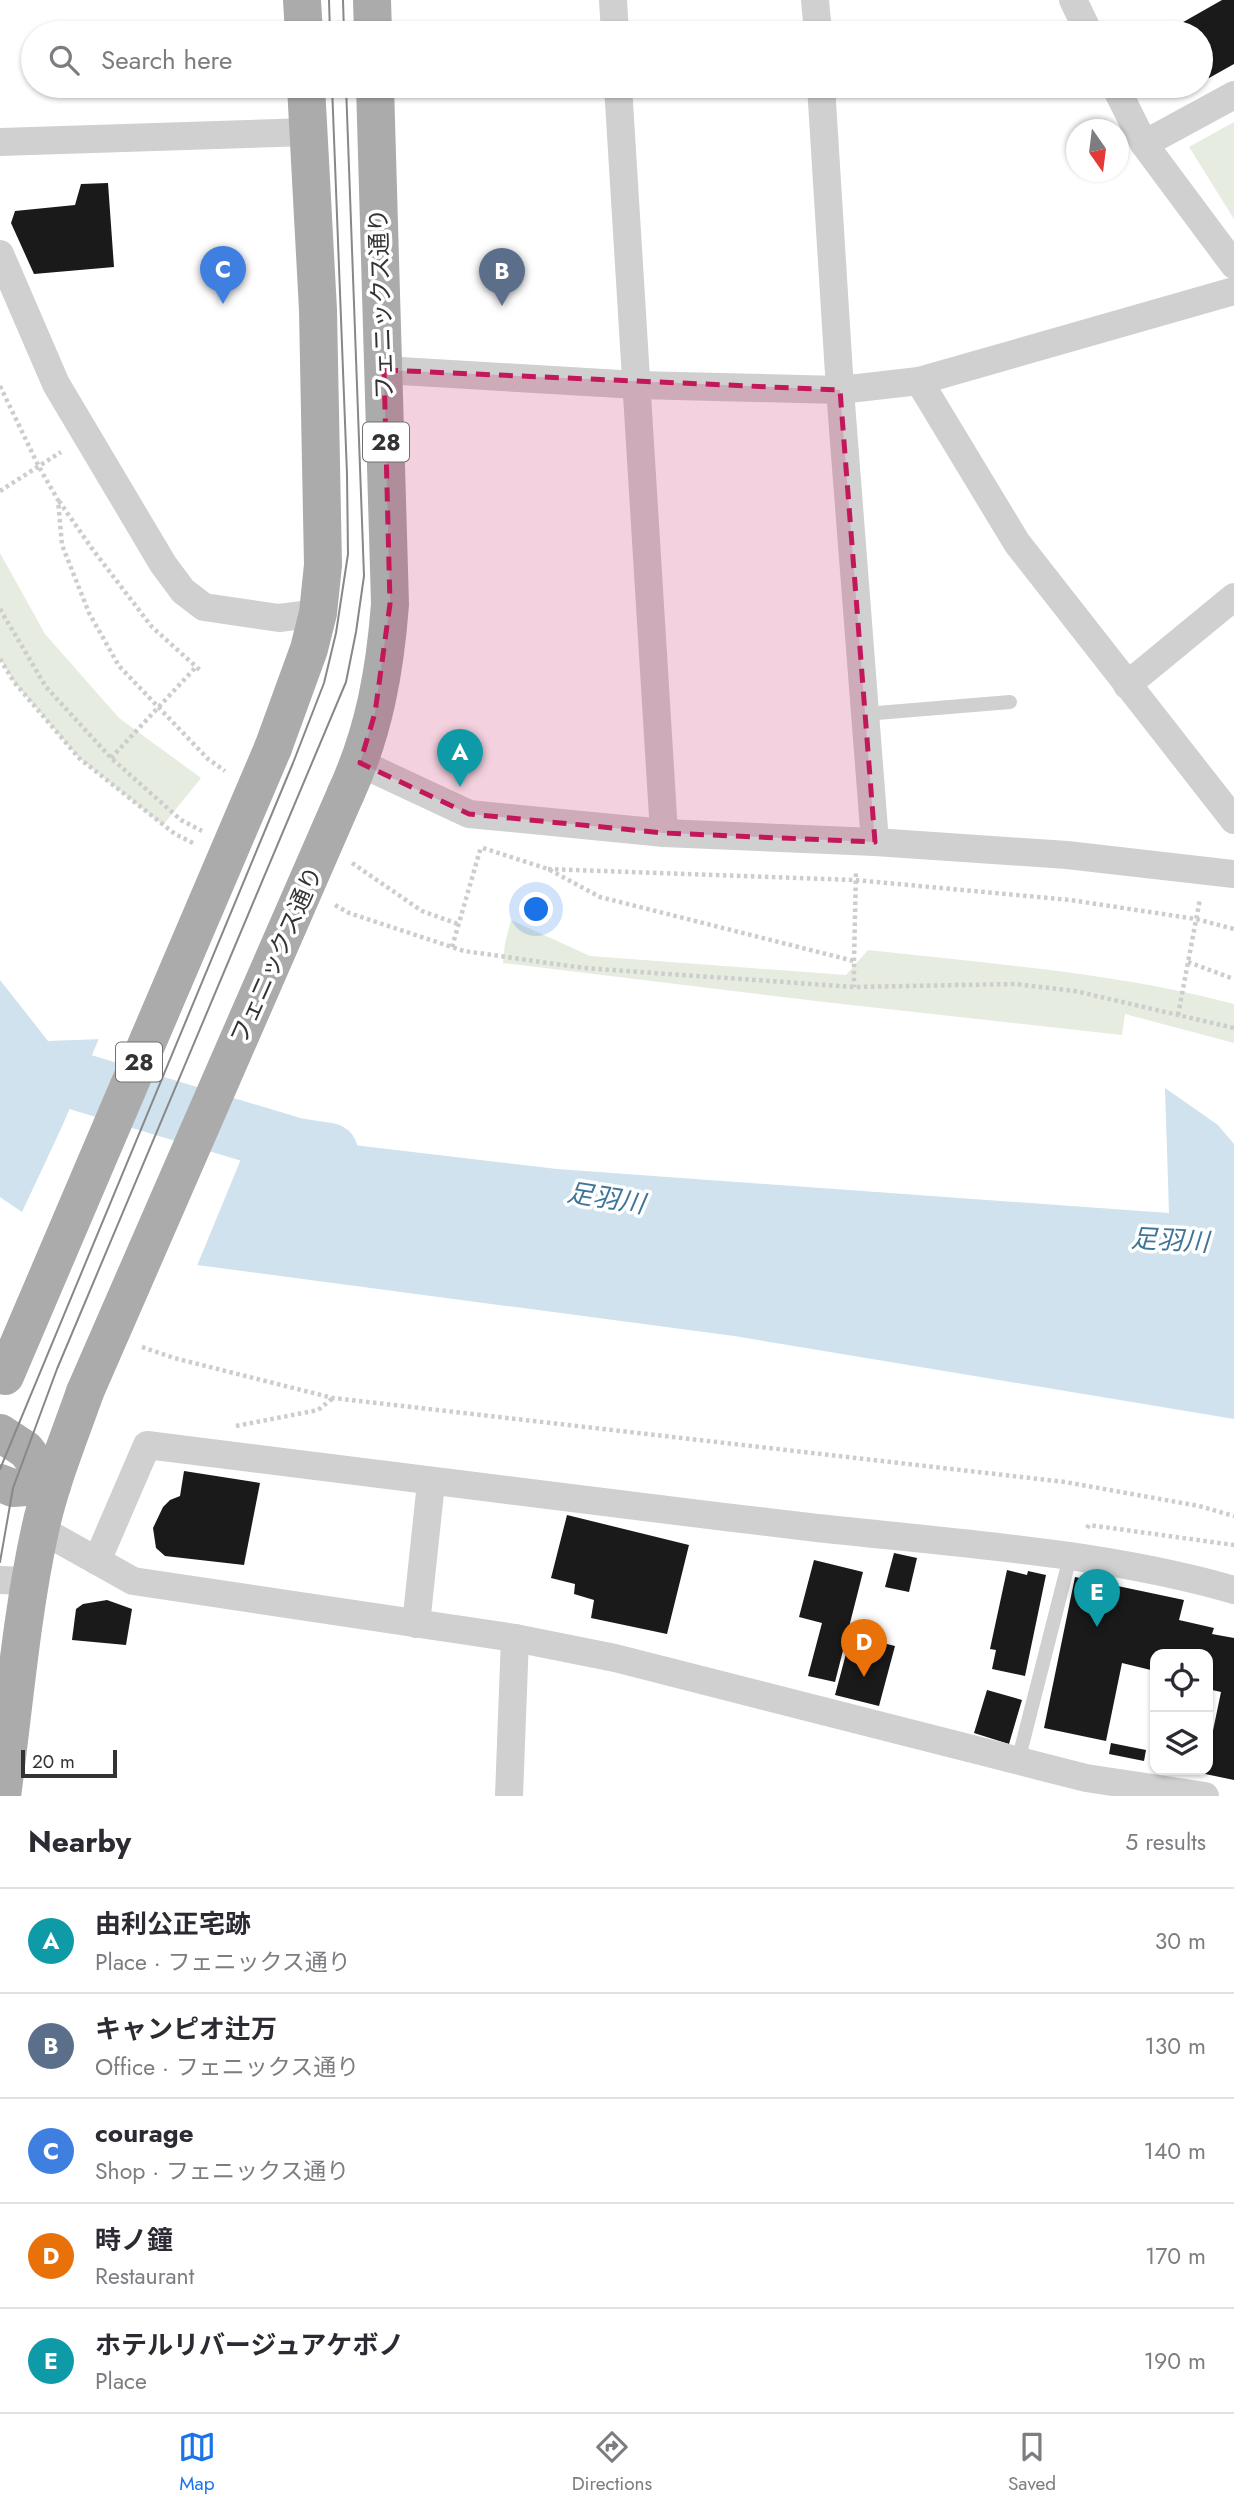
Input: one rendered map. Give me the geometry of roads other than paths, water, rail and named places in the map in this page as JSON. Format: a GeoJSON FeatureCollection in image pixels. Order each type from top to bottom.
{"type":"FeatureCollection","features":[{"type":"Feature","properties":{"kind":"main road"},"geometry":{"type":"LineString","coordinates":[[302,0],[303,21]]}},
{"type":"Feature","properties":{"kind":"main road"},"geometry":{"type":"LineString","coordinates":[[372,0],[373,21]]}},
{"type":"Feature","properties":{"kind":"main road","name":"28"},"geometry":{"type":"LineString","coordinates":[[3,1383],[273,748],[305,661],[318,613],[323,565],[323,522],[318,310],[307,98]]}},
{"type":"Feature","properties":{"kind":"main road","name":"フェニックス通り"},"geometry":{"type":"LineString","coordinates":[[2,1796],[15,1581],[40,1529],[52,1485],[85,1392],[353,778],[380,691],[387,649],[390,604],[375,98]]}},
{"type":"Feature","properties":{"kind":"main road"},"geometry":{"type":"LineString","coordinates":[[0,1433],[26,1450],[52,1485]]}},
{"type":"Feature","properties":{"kind":"main road"},"geometry":{"type":"LineString","coordinates":[[0,1483],[13,1488],[52,1485]]}},
{"type":"Feature","properties":{"kind":"street"},"geometry":{"type":"LineString","coordinates":[[613,0],[614,21]]}},
{"type":"Feature","properties":{"kind":"street"},"geometry":{"type":"LineString","coordinates":[[816,0],[817,21]]}},
{"type":"Feature","properties":{"kind":"street"},"geometry":{"type":"LineString","coordinates":[[1073,0],[1083,21]]}},
{"type":"Feature","properties":{"kind":"street"},"geometry":{"type":"LineString","coordinates":[[1144,144],[1234,95]]}},
{"type":"Feature","properties":{"kind":"street"},"geometry":{"type":"LineString","coordinates":[[619,98],[664,833]]}},
{"type":"Feature","properties":{"kind":"street"},"geometry":{"type":"LineString","coordinates":[[822,98],[840,390],[865,714],[867,841]]}},
{"type":"Feature","properties":{"kind":"street"},"geometry":{"type":"LineString","coordinates":[[1121,98],[1144,144],[1234,265]]}},
{"type":"Feature","properties":{"kind":"street"},"geometry":{"type":"LineString","coordinates":[[0,142],[309,132]]}},
{"type":"Feature","properties":{"kind":"street"},"geometry":{"type":"LineString","coordinates":[[0,254],[56,384],[163,564],[183,591],[204,607],[279,618],[318,613]]}},
{"type":"Feature","properties":{"kind":"street"},"geometry":{"type":"LineString","coordinates":[[384,370],[637,385],[840,390],[919,381],[1234,291]]}},
{"type":"Feature","properties":{"kind":"street"},"geometry":{"type":"LineString","coordinates":[[919,381],[1017,542],[1234,820]]}},
{"type":"Feature","properties":{"kind":"street"},"geometry":{"type":"LineString","coordinates":[[1127,685],[1234,597]]}},
{"type":"Feature","properties":{"kind":"street"},"geometry":{"type":"LineString","coordinates":[[353,778],[469,814],[664,833],[867,841],[1067,855],[1234,874]]}},
{"type":"Feature","properties":{"kind":"street"},"geometry":{"type":"LineString","coordinates":[[97,1562],[147,1445],[431,1483],[1076,1545],[1234,1590]]}},
{"type":"Feature","properties":{"kind":"street"},"geometry":{"type":"LineString","coordinates":[[415,1624],[431,1483]]}},
{"type":"Feature","properties":{"kind":"street"},"geometry":{"type":"LineString","coordinates":[[40,1529],[133,1581],[515,1639],[615,1658],[1018,1761],[1086,1787],[1206,1796]]}},
{"type":"Feature","properties":{"kind":"street"},"geometry":{"type":"LineString","coordinates":[[509,1796],[515,1639]]}},
{"type":"Feature","properties":{"kind":"lane"},"geometry":{"type":"LineString","coordinates":[[865,714],[1010,702]]}},
{"type":"Feature","properties":{"kind":"lane"},"geometry":{"type":"LineString","coordinates":[[1018,1761],[1076,1545]]}},
{"type":"Feature","properties":{"kind":"water"},"geometry":{"type":"Polygon","coordinates":[[[0,980],[48,1041],[103,1039],[22,1212],[0,1197],[0,980]]]}},
{"type":"Feature","properties":{"kind":"water"},"geometry":{"type":"Polygon","coordinates":[[[1165,1088],[1218,1125],[1234,1144],[1234,1419],[734,1336],[197,1265],[251,1133],[557,1169],[1169,1213],[1165,1088]]]}},
{"type":"Feature","properties":{"kind":"waterway","name":"足羽川"},"geometry":{"type":"LineString","coordinates":[[0,1042],[27,1066],[296,1147],[329,1152]]}},
{"type":"Feature","properties":{"kind":"tram line"},"geometry":{"type":"LineString","coordinates":[[329,0],[330,21]]}},
{"type":"Feature","properties":{"kind":"tram line"},"geometry":{"type":"LineString","coordinates":[[343,0],[344,21]]}},
{"type":"Feature","properties":{"kind":"tram line"},"geometry":{"type":"LineString","coordinates":[[0,1469],[324,683],[336,633],[348,554],[332,98]]}},
{"type":"Feature","properties":{"kind":"tram line"},"geometry":{"type":"LineString","coordinates":[[0,1562],[13,1488],[57,1369],[346,682],[364,576],[346,98]]}},
{"type":"Feature","properties":{"kind":"place","name":"courage"},"geometry":{"type":"Point","coordinates":[223,304]}},
{"type":"Feature","properties":{"kind":"place","name":"キャンピオ辻万"},"geometry":{"type":"Point","coordinates":[502,306]}},
{"type":"Feature","properties":{"kind":"place","name":"由利公正宅跡"},"geometry":{"type":"Point","coordinates":[460,787]}},
{"type":"Feature","properties":{"kind":"place","name":"ホテルリバージュアケボノ"},"geometry":{"type":"Point","coordinates":[1097,1627]}},
{"type":"Feature","properties":{"kind":"place","name":"時ノ鐘"},"geometry":{"type":"Point","coordinates":[864,1677]}}]}
